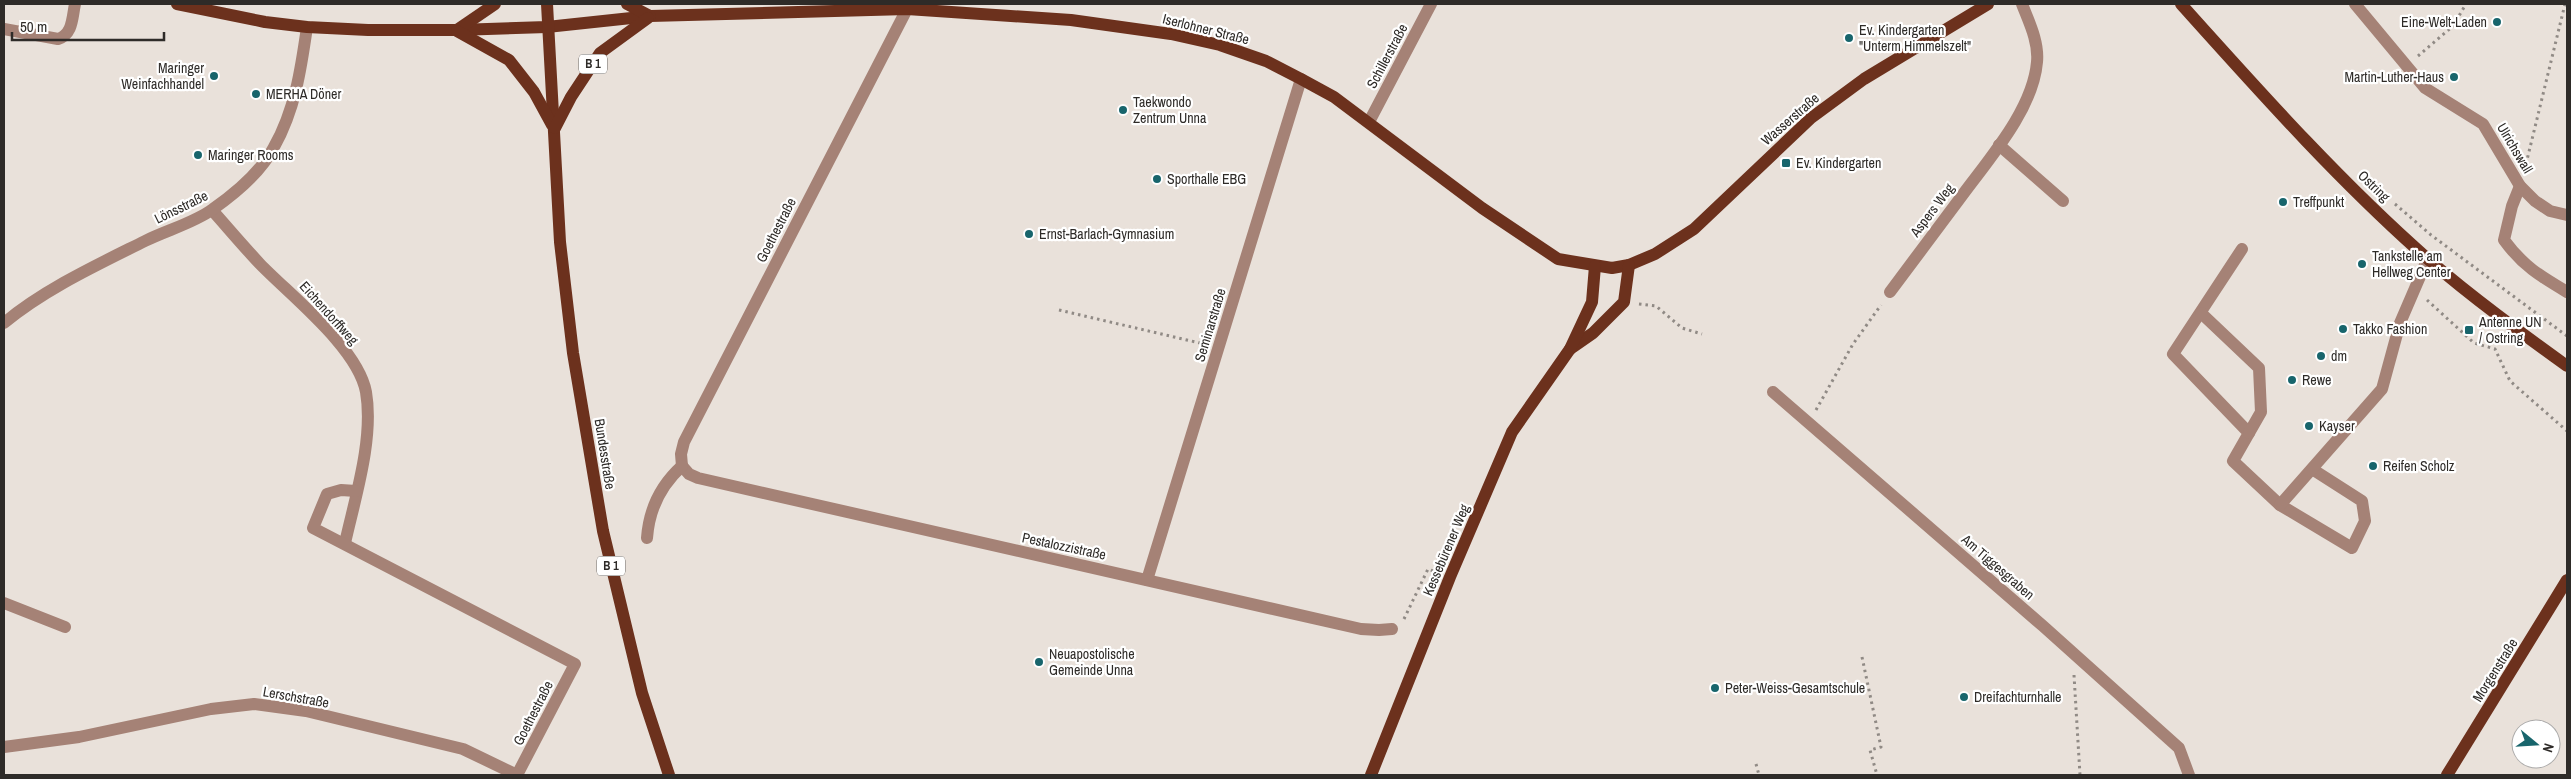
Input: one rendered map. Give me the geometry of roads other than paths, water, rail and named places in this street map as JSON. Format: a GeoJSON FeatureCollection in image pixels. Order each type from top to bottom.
{"type":"FeatureCollection","features":[{"type":"Feature","properties":{"kind":"main road","name":"Iserlohner Straße"},"geometry":{"type":"LineString","coordinates":[[177,4],[265,22],[307,27],[457,30],[547,26],[650,16],[907,9],[1071,20],[1170,34],[1220,45],[1266,61],[1334,97],[1482,208],[1558,259],[1595,266],[1629,266]]}},
{"type":"Feature","properties":{"kind":"main road"},"geometry":{"type":"LineString","coordinates":[[457,30],[495,4]]}},
{"type":"Feature","properties":{"kind":"main road","name":"B 1"},"geometry":{"type":"LineString","coordinates":[[547,4],[555,129]]}},
{"type":"Feature","properties":{"kind":"main road"},"geometry":{"type":"LineString","coordinates":[[627,4],[650,16]]}},
{"type":"Feature","properties":{"kind":"main road","name":"Ostring"},"geometry":{"type":"LineString","coordinates":[[2181,4],[2332,167],[2428,258],[2486,307],[2567,366]]}},
{"type":"Feature","properties":{"kind":"main road","name":"Wasserstraße"},"geometry":{"type":"LineString","coordinates":[[1629,266],[1655,254],[1694,229],[1811,118],[1864,79],[1985,5]]}},
{"type":"Feature","properties":{"kind":"main road","name":"B 1"},"geometry":{"type":"LineString","coordinates":[[555,129],[571,97],[600,53],[650,16]]}},
{"type":"Feature","properties":{"kind":"main road","name":"B 1"},"geometry":{"type":"LineString","coordinates":[[457,30],[510,60],[534,92],[555,129]]}},
{"type":"Feature","properties":{"kind":"main road","name":"Bundesstraße"},"geometry":{"type":"LineString","coordinates":[[555,129],[560,242],[573,353],[603,531],[642,693],[669,775]]}},
{"type":"Feature","properties":{"kind":"main road","name":"Kessebürener Weg"},"geometry":{"type":"LineString","coordinates":[[1371,775],[1450,577],[1512,432],[1570,349],[1592,302],[1595,266]]}},
{"type":"Feature","properties":{"kind":"main road","name":"Kessebürener Weg"},"geometry":{"type":"LineString","coordinates":[[1570,349],[1593,333],[1624,302],[1629,266]]}},
{"type":"Feature","properties":{"kind":"main road","name":"Morgenstraße"},"geometry":{"type":"LineString","coordinates":[[2447,775],[2567,580]]}},
{"type":"Feature","properties":{"kind":"street"},"geometry":{"type":"LineString","coordinates":[[4,29],[58,39],[66,36],[70,30],[76,4]]}},
{"type":"Feature","properties":{"kind":"street","name":"Schillerstraße"},"geometry":{"type":"LineString","coordinates":[[1369,122],[1431,4]]}},
{"type":"Feature","properties":{"kind":"street","name":"Aspers Weg"},"geometry":{"type":"LineString","coordinates":[[1890,292],[2000,145],[2024,106],[2038,61],[2034,36],[2022,4]]}},
{"type":"Feature","properties":{"kind":"street","name":"Ulrichswall"},"geometry":{"type":"LineString","coordinates":[[2355,4],[2425,88],[2483,124],[2520,186],[2535,201],[2550,211],[2567,215]]}},
{"type":"Feature","properties":{"kind":"street","name":"Goethestraße"},"geometry":{"type":"LineString","coordinates":[[682,466],[681,454],[684,442],[907,9]]}},
{"type":"Feature","properties":{"kind":"street","name":"Lönsstraße"},"geometry":{"type":"LineString","coordinates":[[6,316],[112,257],[212,210],[253,176],[274,149],[288,118],[300,73],[307,27]]}},
{"type":"Feature","properties":{"kind":"street","name":"Seminarstraße"},"geometry":{"type":"LineString","coordinates":[[1147,580],[1301,79]]}},
{"type":"Feature","properties":{"kind":"street"},"geometry":{"type":"LineString","coordinates":[[2000,145],[2063,201]]}},
{"type":"Feature","properties":{"kind":"street"},"geometry":{"type":"LineString","coordinates":[[2520,186],[2512,206],[2504,240],[2518,259],[2543,278],[2567,292]]}},
{"type":"Feature","properties":{"kind":"street","name":"Eichendorffweg"},"geometry":{"type":"LineString","coordinates":[[212,210],[259,263],[338,342],[357,370],[366,391],[368,418],[346,543]]}},
{"type":"Feature","properties":{"kind":"street"},"geometry":{"type":"LineString","coordinates":[[2242,249],[2173,354],[2249,433]]}},
{"type":"Feature","properties":{"kind":"street"},"geometry":{"type":"LineString","coordinates":[[2280,505],[2382,389],[2400,323],[2428,258]]}},
{"type":"Feature","properties":{"kind":"street"},"geometry":{"type":"LineString","coordinates":[[2201,313],[2260,368],[2261,412],[2233,461],[2280,505],[2352,548],[2365,521],[2362,501],[2312,469]]}},
{"type":"Feature","properties":{"kind":"street","name":"Am Tiggesgraben"},"geometry":{"type":"LineString","coordinates":[[1772,392],[2072,652],[2179,748],[2189,775]]}},
{"type":"Feature","properties":{"kind":"street"},"geometry":{"type":"LineString","coordinates":[[647,538],[649,516],[669,478],[682,466]]}},
{"type":"Feature","properties":{"kind":"street","name":"Pestalozzistraße"},"geometry":{"type":"LineString","coordinates":[[682,466],[689,474],[698,478],[1361,629],[1378,630],[1392,628]]}},
{"type":"Feature","properties":{"kind":"street"},"geometry":{"type":"LineString","coordinates":[[346,543],[313,528],[326,494],[341,490],[356,491]]}},
{"type":"Feature","properties":{"kind":"street","name":"Goethestraße"},"geometry":{"type":"LineString","coordinates":[[346,543],[575,664],[517,775]]}},
{"type":"Feature","properties":{"kind":"street"},"geometry":{"type":"LineString","coordinates":[[4,603],[65,627]]}},
{"type":"Feature","properties":{"kind":"street","name":"Lerschstraße"},"geometry":{"type":"LineString","coordinates":[[4,747],[79,737],[211,709],[254,704],[306,711],[463,749],[517,775]]}},
{"type":"Feature","properties":{"kind":"place","name":"Eine-Welt-Laden"},"geometry":{"type":"Point","coordinates":[2497,22]}},
{"type":"Feature","properties":{"kind":"place","name":"Ev. Kindergarten \"Unterm Himmelszelt\""},"geometry":{"type":"Point","coordinates":[1849,38]}},
{"type":"Feature","properties":{"kind":"place","name":"Maringer Weinfachhandel"},"geometry":{"type":"Point","coordinates":[214,76]}},
{"type":"Feature","properties":{"kind":"place","name":"Martin-Luther-Haus"},"geometry":{"type":"Point","coordinates":[2454,77]}},
{"type":"Feature","properties":{"kind":"place","name":"MERHA Döner"},"geometry":{"type":"Point","coordinates":[256,94]}},
{"type":"Feature","properties":{"kind":"place","name":"Taekwondo Zentrum Unna"},"geometry":{"type":"Point","coordinates":[1123,110]}},
{"type":"Feature","properties":{"kind":"place","name":"Maringer Rooms"},"geometry":{"type":"Point","coordinates":[198,155]}},
{"type":"Feature","properties":{"kind":"place","name":"Ev. Kindergarten"},"geometry":{"type":"Point","coordinates":[1786,163]}},
{"type":"Feature","properties":{"kind":"place","name":"Sporthalle EBG"},"geometry":{"type":"Point","coordinates":[1157,179]}},
{"type":"Feature","properties":{"kind":"place","name":"Treffpunkt"},"geometry":{"type":"Point","coordinates":[2283,202]}},
{"type":"Feature","properties":{"kind":"place","name":"Ernst-Barlach-Gymnasium"},"geometry":{"type":"Point","coordinates":[1029,234]}},
{"type":"Feature","properties":{"kind":"place","name":"Tankstelle am Hellweg Center"},"geometry":{"type":"Point","coordinates":[2362,264]}},
{"type":"Feature","properties":{"kind":"place","name":"Takko Fashion"},"geometry":{"type":"Point","coordinates":[2343,329]}},
{"type":"Feature","properties":{"kind":"place","name":"Antenne UN / Ostring"},"geometry":{"type":"Point","coordinates":[2469,330]}},
{"type":"Feature","properties":{"kind":"place","name":"dm"},"geometry":{"type":"Point","coordinates":[2321,356]}},
{"type":"Feature","properties":{"kind":"place","name":"Rewe"},"geometry":{"type":"Point","coordinates":[2292,380]}},
{"type":"Feature","properties":{"kind":"place","name":"Kayser"},"geometry":{"type":"Point","coordinates":[2309,426]}},
{"type":"Feature","properties":{"kind":"place","name":"Reifen Scholz"},"geometry":{"type":"Point","coordinates":[2373,466]}},
{"type":"Feature","properties":{"kind":"place","name":"Neuapostolische Gemeinde Unna"},"geometry":{"type":"Point","coordinates":[1039,662]}},
{"type":"Feature","properties":{"kind":"place","name":"Peter-Weiss-Gesamtschule"},"geometry":{"type":"Point","coordinates":[1715,688]}},
{"type":"Feature","properties":{"kind":"place","name":"Dreifachturnhalle"},"geometry":{"type":"Point","coordinates":[1964,697]}}]}
